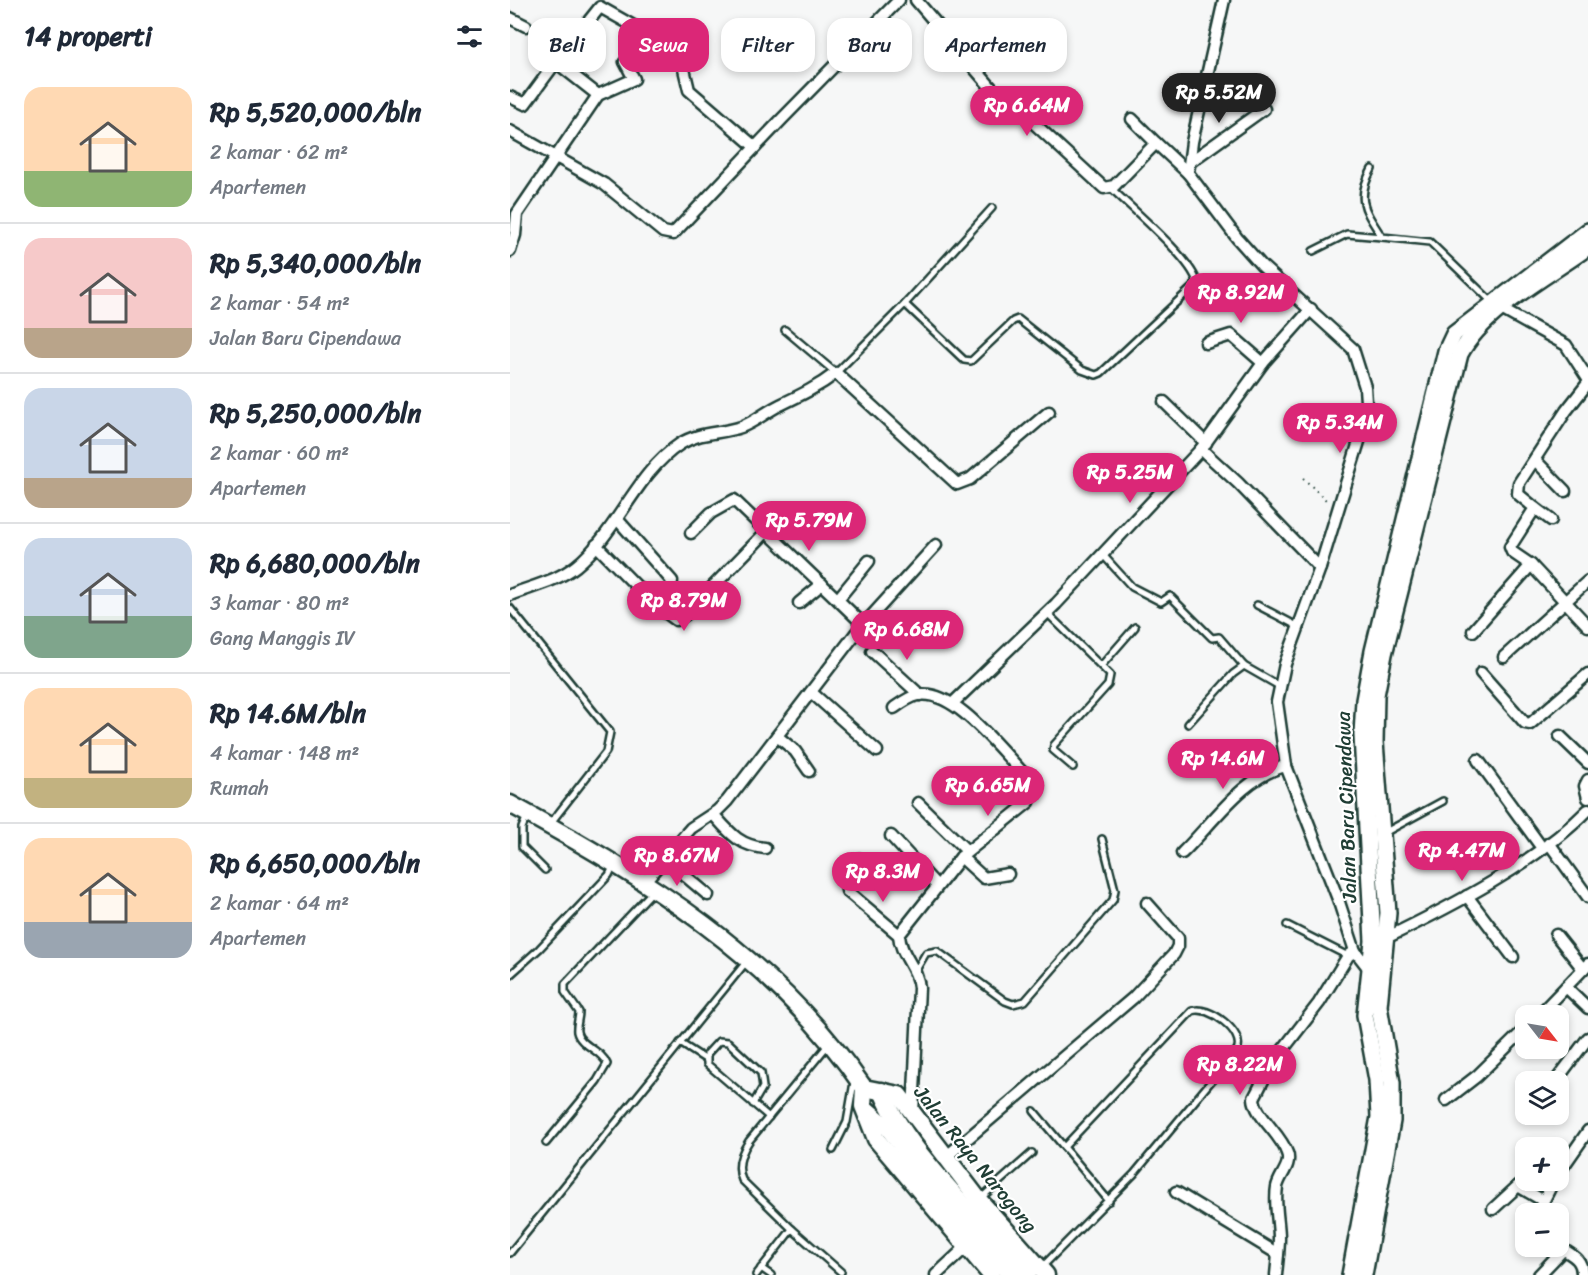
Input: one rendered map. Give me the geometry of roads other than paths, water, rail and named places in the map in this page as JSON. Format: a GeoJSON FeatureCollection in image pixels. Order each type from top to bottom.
{"type":"FeatureCollection","features":[{"type":"Feature","properties":{"kind":"main road","name":"Jalan Baru Cipendawa"},"geometry":{"type":"LineString","coordinates":[[1364,1275],[1392,1121],[1392,1083],[1375,969],[1362,735],[1364,700],[1378,652],[1421,473],[1460,354],[1467,340],[1497,306],[1585,244]]}},
{"type":"Feature","properties":{"kind":"main road","name":"Jalan Baru Cipendawa"},"geometry":{"type":"LineString","coordinates":[[1350,1275],[1378,1117],[1377,1080],[1365,1014],[1375,969],[1386,938],[1388,913],[1375,742],[1378,652]]}},
{"type":"Feature","properties":{"kind":"main road"},"geometry":{"type":"LineString","coordinates":[[510,804],[650,885],[717,932],[786,995],[860,1081],[863,1106],[876,1139],[991,1275]]}},
{"type":"Feature","properties":{"kind":"main road","name":"Jalan Raya Narogong"},"geometry":{"type":"LineString","coordinates":[[860,1081],[898,1095],[1038,1273]]}},
{"type":"Feature","properties":{"kind":"main road"},"geometry":{"type":"LineString","coordinates":[[882,1090],[890,1112],[929,1162],[1038,1273]]}},
{"type":"Feature","properties":{"kind":"main road"},"geometry":{"type":"LineString","coordinates":[[863,1106],[888,1128],[927,1179],[1010,1275]]}},
{"type":"Feature","properties":{"kind":"street"},"geometry":{"type":"LineString","coordinates":[[510,130],[556,159],[604,184],[663,232],[673,234],[899,0]]}},
{"type":"Feature","properties":{"kind":"street"},"geometry":{"type":"LineString","coordinates":[[916,0],[1000,98],[1025,115],[1100,185],[1111,188],[1156,144]]}},
{"type":"Feature","properties":{"kind":"street"},"geometry":{"type":"LineString","coordinates":[[1189,167],[1195,125],[1224,0]]}},
{"type":"Feature","properties":{"kind":"street"},"geometry":{"type":"LineString","coordinates":[[592,18],[600,8],[618,18]]}},
{"type":"Feature","properties":{"kind":"street"},"geometry":{"type":"LineString","coordinates":[[510,18],[526,26]]}},
{"type":"Feature","properties":{"kind":"street"},"geometry":{"type":"LineString","coordinates":[[510,97],[525,104],[549,72]]}},
{"type":"Feature","properties":{"kind":"street"},"geometry":{"type":"LineString","coordinates":[[569,72],[598,95]]}},
{"type":"Feature","properties":{"kind":"street"},"geometry":{"type":"LineString","coordinates":[[510,251],[515,235],[517,214],[598,95],[634,79],[630,72]]}},
{"type":"Feature","properties":{"kind":"street"},"geometry":{"type":"LineString","coordinates":[[685,72],[689,90],[755,147]]}},
{"type":"Feature","properties":{"kind":"street"},"geometry":{"type":"LineString","coordinates":[[1189,167],[1264,110]]}},
{"type":"Feature","properties":{"kind":"street"},"geometry":{"type":"LineString","coordinates":[[1132,119],[1156,144],[1189,167],[1237,238],[1262,266],[1353,349],[1365,387],[1366,402],[1361,435],[1320,568],[1279,687],[1278,712],[1286,766],[1338,899],[1352,953],[1375,969]]}},
{"type":"Feature","properties":{"kind":"street"},"geometry":{"type":"LineString","coordinates":[[1497,306],[1566,345],[1588,381],[1566,411],[1517,489],[1518,494],[1551,520]]}},
{"type":"Feature","properties":{"kind":"street"},"geometry":{"type":"LineString","coordinates":[[952,703],[1046,612],[1204,446],[1263,363],[1311,309]]}},
{"type":"Feature","properties":{"kind":"street"},"geometry":{"type":"LineString","coordinates":[[1206,343],[1231,335],[1263,363]]}},
{"type":"Feature","properties":{"kind":"street"},"geometry":{"type":"LineString","coordinates":[[510,595],[564,575],[596,545],[654,467],[679,445],[696,436],[744,426],[781,405],[813,391],[836,373],[957,484],[970,479],[1049,412]]}},
{"type":"Feature","properties":{"kind":"street"},"geometry":{"type":"LineString","coordinates":[[1164,402],[1320,568]]}},
{"type":"Feature","properties":{"kind":"street"},"geometry":{"type":"LineString","coordinates":[[1535,460],[1565,491]]}},
{"type":"Feature","properties":{"kind":"street"},"geometry":{"type":"LineString","coordinates":[[691,533],[711,513],[734,500],[864,625]]}},
{"type":"Feature","properties":{"kind":"street"},"geometry":{"type":"LineString","coordinates":[[1535,508],[1510,547],[1512,552],[1531,565],[1588,626]]}},
{"type":"Feature","properties":{"kind":"street"},"geometry":{"type":"LineString","coordinates":[[617,519],[672,579],[671,589],[654,604]]}},
{"type":"Feature","properties":{"kind":"street"},"geometry":{"type":"LineString","coordinates":[[596,545],[654,604],[676,620],[685,615],[766,531]]}},
{"type":"Feature","properties":{"kind":"street"},"geometry":{"type":"LineString","coordinates":[[650,885],[664,858],[691,828],[727,801],[864,625],[936,545]]}},
{"type":"Feature","properties":{"kind":"street"},"geometry":{"type":"LineString","coordinates":[[838,599],[869,561]]}},
{"type":"Feature","properties":{"kind":"street"},"geometry":{"type":"LineString","coordinates":[[1473,631],[1531,565]]}},
{"type":"Feature","properties":{"kind":"street"},"geometry":{"type":"LineString","coordinates":[[1504,657],[1588,581]]}},
{"type":"Feature","properties":{"kind":"street"},"geometry":{"type":"LineString","coordinates":[[799,603],[822,584]]}},
{"type":"Feature","properties":{"kind":"street"},"geometry":{"type":"LineString","coordinates":[[872,651],[920,695]]}},
{"type":"Feature","properties":{"kind":"street"},"geometry":{"type":"LineString","coordinates":[[1481,673],[1525,723],[1530,724],[1588,674]]}},
{"type":"Feature","properties":{"kind":"street"},"geometry":{"type":"LineString","coordinates":[[811,692],[877,751]]}},
{"type":"Feature","properties":{"kind":"street"},"geometry":{"type":"LineString","coordinates":[[894,708],[909,698],[920,695],[934,696],[952,703],[1027,777],[1034,789],[1029,802],[964,854],[899,935]]}},
{"type":"Feature","properties":{"kind":"street"},"geometry":{"type":"LineString","coordinates":[[777,736],[795,751],[809,771]]}},
{"type":"Feature","properties":{"kind":"street"},"geometry":{"type":"LineString","coordinates":[[1560,736],[1588,763]]}},
{"type":"Feature","properties":{"kind":"street"},"geometry":{"type":"LineString","coordinates":[[1478,760],[1588,897]]}},
{"type":"Feature","properties":{"kind":"street"},"geometry":{"type":"LineString","coordinates":[[1182,853],[1252,781],[1270,769],[1286,766]]}},
{"type":"Feature","properties":{"kind":"street"},"geometry":{"type":"LineString","coordinates":[[1588,780],[1585,786],[1588,798]]}},
{"type":"Feature","properties":{"kind":"street"},"geometry":{"type":"LineString","coordinates":[[918,803],[984,878],[1008,874]]}},
{"type":"Feature","properties":{"kind":"street"},"geometry":{"type":"LineString","coordinates":[[1386,938],[1467,896],[1545,845],[1588,810]]}},
{"type":"Feature","properties":{"kind":"street"},"geometry":{"type":"LineString","coordinates":[[712,814],[738,840],[748,846],[765,848]]}},
{"type":"Feature","properties":{"kind":"street"},"geometry":{"type":"LineString","coordinates":[[891,836],[937,886]]}},
{"type":"Feature","properties":{"kind":"street"},"geometry":{"type":"LineString","coordinates":[[664,858],[708,895]]}},
{"type":"Feature","properties":{"kind":"street"},"geometry":{"type":"LineString","coordinates":[[859,859],[846,878],[847,891],[899,935],[901,947],[918,978],[920,1000],[913,1113]]}},
{"type":"Feature","properties":{"kind":"street"},"geometry":{"type":"LineString","coordinates":[[1467,896],[1513,957]]}},
{"type":"Feature","properties":{"kind":"street"},"geometry":{"type":"LineString","coordinates":[[947,1156],[1133,998],[1174,954],[1178,946],[1178,938],[1147,903]]}},
{"type":"Feature","properties":{"kind":"street"},"geometry":{"type":"LineString","coordinates":[[1549,1005],[1586,967],[1556,935]]}},
{"type":"Feature","properties":{"kind":"street"},"geometry":{"type":"LineString","coordinates":[[1276,1275],[1278,1254],[1276,1194],[1288,1160],[1288,1153],[1270,1124],[1259,1112],[1254,1098],[1272,1065],[1319,1003],[1352,953]]}},
{"type":"Feature","properties":{"kind":"street"},"geometry":{"type":"LineString","coordinates":[[1566,987],[1588,1008]]}},
{"type":"Feature","properties":{"kind":"street"},"geometry":{"type":"LineString","coordinates":[[1563,1071],[1588,1038]]}},
{"type":"Feature","properties":{"kind":"street"},"geometry":{"type":"LineString","coordinates":[[1446,1100],[1477,1076],[1515,1039]]}},
{"type":"Feature","properties":{"kind":"street"},"geometry":{"type":"LineString","coordinates":[[1569,1158],[1588,1131]]}},
{"type":"Feature","properties":{"kind":"street"},"geometry":{"type":"LineString","coordinates":[[1493,1209],[1518,1186],[1542,1200]]}},
{"type":"Feature","properties":{"kind":"street"},"geometry":{"type":"LineString","coordinates":[[1541,1203],[1547,1191]]}},
{"type":"Feature","properties":{"kind":"street"},"geometry":{"type":"LineString","coordinates":[[1176,1192],[1278,1254]]}},
{"type":"Feature","properties":{"kind":"street"},"geometry":{"type":"LineString","coordinates":[[936,1275],[966,1247]]}},
{"type":"Feature","properties":{"kind":"street"},"geometry":{"type":"LineString","coordinates":[[1569,1254],[1581,1262],[1582,1275]]}},
{"type":"Feature","properties":{"kind":"street"},"geometry":{"type":"LineString","coordinates":[[1539,1275],[1554,1257]]}},
{"type":"Feature","properties":{"kind":"lane"},"geometry":{"type":"LineString","coordinates":[[1372,169],[1361,195],[1366,212],[1382,237]]}},
{"type":"Feature","properties":{"kind":"lane"},"geometry":{"type":"LineString","coordinates":[[904,304],[964,360],[971,361],[1013,321],[1018,320],[1082,370],[1096,375],[1101,374],[1197,283],[1192,270],[1179,255],[1111,188]]}},
{"type":"Feature","properties":{"kind":"lane"},"geometry":{"type":"LineString","coordinates":[[785,330],[836,373],[904,304],[992,208]]}},
{"type":"Feature","properties":{"kind":"lane"},"geometry":{"type":"LineString","coordinates":[[1313,251],[1347,234],[1430,242],[1438,247],[1497,306]]}},
{"type":"Feature","properties":{"kind":"lane"},"geometry":{"type":"LineString","coordinates":[[1102,554],[1132,587],[1161,602],[1170,596],[1212,638],[1219,637],[1244,666],[1279,687]]}},
{"type":"Feature","properties":{"kind":"lane"},"geometry":{"type":"LineString","coordinates":[[1257,606],[1299,627]]}},
{"type":"Feature","properties":{"kind":"lane"},"geometry":{"type":"LineString","coordinates":[[510,608],[610,732],[606,752],[549,825]]}},
{"type":"Feature","properties":{"kind":"lane"},"geometry":{"type":"LineString","coordinates":[[1046,612],[1110,675],[1108,685],[1053,750],[1073,767]]}},
{"type":"Feature","properties":{"kind":"lane"},"geometry":{"type":"LineString","coordinates":[[1101,666],[1135,627]]}},
{"type":"Feature","properties":{"kind":"lane"},"geometry":{"type":"LineString","coordinates":[[1188,724],[1233,674],[1244,666]]}},
{"type":"Feature","properties":{"kind":"lane"},"geometry":{"type":"LineString","coordinates":[[1383,834],[1443,801]]}},
{"type":"Feature","properties":{"kind":"lane"},"geometry":{"type":"LineString","coordinates":[[528,814],[522,828],[522,847],[545,870]]}},
{"type":"Feature","properties":{"kind":"lane"},"geometry":{"type":"LineString","coordinates":[[915,971],[926,953],[937,951],[1005,1001],[1012,1004],[1025,1001],[1113,900],[1115,890],[1102,839]]}},
{"type":"Feature","properties":{"kind":"lane"},"geometry":{"type":"LineString","coordinates":[[510,975],[609,875],[615,864]]}},
{"type":"Feature","properties":{"kind":"lane"},"geometry":{"type":"LineString","coordinates":[[546,1143],[597,1081],[607,1064],[603,1055],[579,1036],[577,1027],[579,1012],[565,992],[565,984],[650,885]]}},
{"type":"Feature","properties":{"kind":"lane"},"geometry":{"type":"LineString","coordinates":[[1287,925],[1352,953]]}},
{"type":"Feature","properties":{"kind":"lane"},"geometry":{"type":"LineString","coordinates":[[510,1253],[748,959]]}},
{"type":"Feature","properties":{"kind":"lane"},"geometry":{"type":"LineString","coordinates":[[1038,1273],[1109,1201],[1237,1050],[1240,1042],[1238,1036],[1209,1012],[1196,1009],[1192,1011],[1064,1147]]}},
{"type":"Feature","properties":{"kind":"lane"},"geometry":{"type":"LineString","coordinates":[[705,1059],[716,1042],[724,1040],[757,1069],[764,1082],[753,1104]]}},
{"type":"Feature","properties":{"kind":"lane"},"geometry":{"type":"LineString","coordinates":[[680,1043],[705,1059],[715,1074],[769,1117]]}},
{"type":"Feature","properties":{"kind":"lane"},"geometry":{"type":"LineString","coordinates":[[829,1043],[744,1149],[740,1175],[792,1229],[841,1272]]}},
{"type":"Feature","properties":{"kind":"lane"},"geometry":{"type":"LineString","coordinates":[[833,1150],[847,1122],[860,1081]]}},
{"type":"Feature","properties":{"kind":"lane"},"geometry":{"type":"LineString","coordinates":[[1034,1111],[1109,1201]]}},
{"type":"Feature","properties":{"kind":"lane"},"geometry":{"type":"LineString","coordinates":[[979,1200],[1032,1153]]}},
{"type":"Feature","properties":{"kind":"lane"},"geometry":{"type":"LineString","coordinates":[[756,1275],[792,1229]]}},
{"type":"Feature","properties":{"kind":"lane"},"geometry":{"type":"LineString","coordinates":[[761,1268],[771,1275]]}}]}
